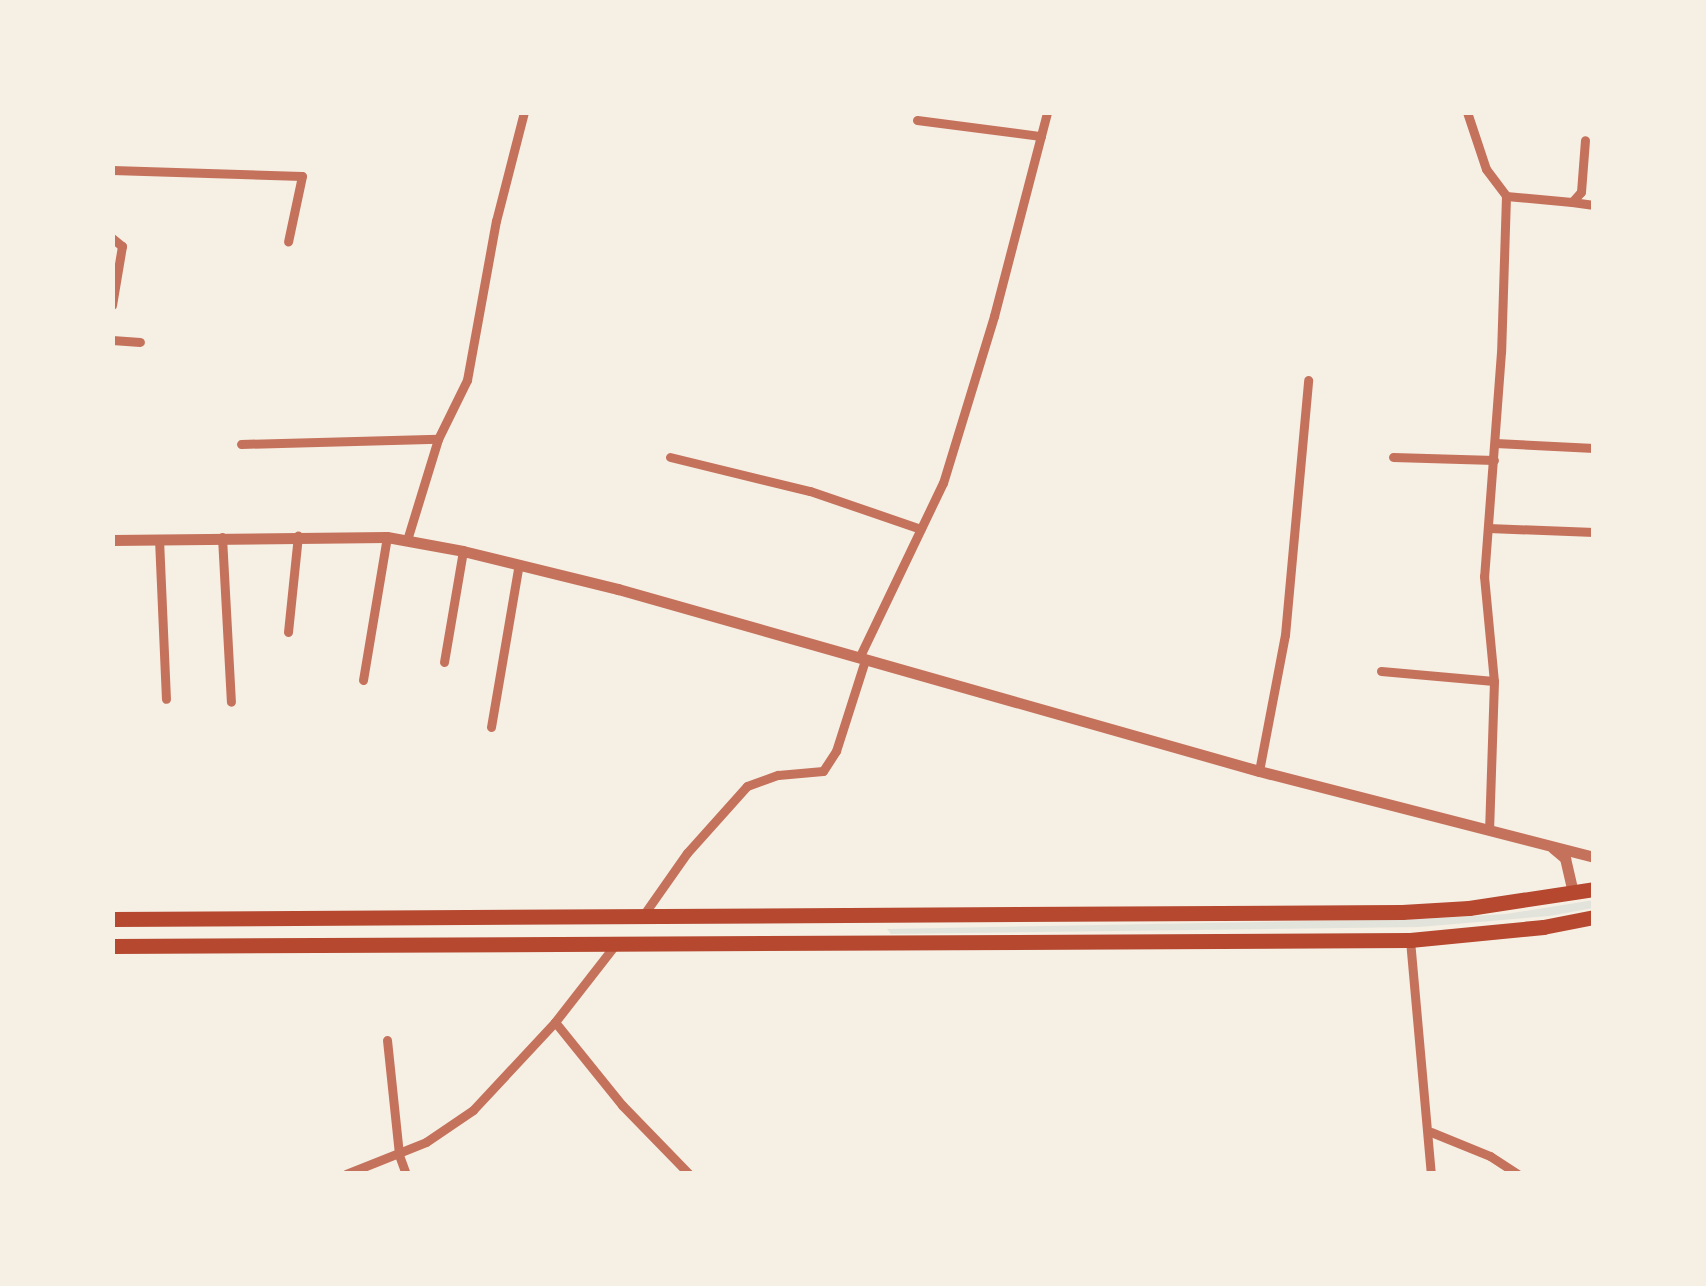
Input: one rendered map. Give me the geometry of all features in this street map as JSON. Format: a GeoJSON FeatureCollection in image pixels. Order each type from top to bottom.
{"type":"FeatureCollection","features":[{"type":"Feature","properties":{"kind":"highway"},"geometry":{"type":"LineString","coordinates":[[112,919],[1402,912],[1594,889]]}},
{"type":"Feature","properties":{"kind":"highway"},"geometry":{"type":"LineString","coordinates":[[815,918],[815,943]]}},
{"type":"Feature","properties":{"kind":"highway"},"geometry":{"type":"LineString","coordinates":[[112,946],[1410,940],[1544,928],[1594,918]]}},
{"type":"Feature","properties":{"kind":"street"},"geometry":{"type":"LineString","coordinates":[[407,540],[438,439],[470,368],[496,221],[524,112]]}},
{"type":"Feature","properties":{"kind":"street"},"geometry":{"type":"LineString","coordinates":[[640,919],[686,853],[748,786],[778,775],[823,771],[836,752],[862,659],[943,483],[1046,112]]}},
{"type":"Feature","properties":{"kind":"street"},"geometry":{"type":"LineString","coordinates":[[1467,112],[1486,169],[1506,196],[1484,606],[1494,681],[1489,830]]}},
{"type":"Feature","properties":{"kind":"street"},"geometry":{"type":"LineString","coordinates":[[917,120],[1042,136]]}},
{"type":"Feature","properties":{"kind":"street"},"geometry":{"type":"LineString","coordinates":[[1572,202],[1581,192],[1585,140]]}},
{"type":"Feature","properties":{"kind":"street"},"geometry":{"type":"LineString","coordinates":[[112,170],[302,176],[288,242]]}},
{"type":"Feature","properties":{"kind":"street"},"geometry":{"type":"LineString","coordinates":[[1506,196],[1594,206]]}},
{"type":"Feature","properties":{"kind":"street"},"geometry":{"type":"LineString","coordinates":[[112,238],[122,246],[112,306]]}},
{"type":"Feature","properties":{"kind":"street"},"geometry":{"type":"LineString","coordinates":[[112,340],[140,342]]}},
{"type":"Feature","properties":{"kind":"street"},"geometry":{"type":"LineString","coordinates":[[1259,771],[1285,635],[1308,380]]}},
{"type":"Feature","properties":{"kind":"street"},"geometry":{"type":"LineString","coordinates":[[242,444],[438,439]]}},
{"type":"Feature","properties":{"kind":"street"},"geometry":{"type":"LineString","coordinates":[[1495,443],[1594,448]]}},
{"type":"Feature","properties":{"kind":"street"},"geometry":{"type":"LineString","coordinates":[[670,456],[810,492],[921,529]]}},
{"type":"Feature","properties":{"kind":"street"},"geometry":{"type":"LineString","coordinates":[[1394,457],[1494,460]]}},
{"type":"Feature","properties":{"kind":"street"},"geometry":{"type":"LineString","coordinates":[[1488,528],[1594,532]]}},
{"type":"Feature","properties":{"kind":"street"},"geometry":{"type":"LineString","coordinates":[[288,632],[298,536]]}},
{"type":"Feature","properties":{"kind":"street"},"geometry":{"type":"LineString","coordinates":[[222,537],[232,702]]}},
{"type":"Feature","properties":{"kind":"street"},"geometry":{"type":"LineString","coordinates":[[363,680],[387,537]]}},
{"type":"Feature","properties":{"kind":"street"},"geometry":{"type":"LineString","coordinates":[[112,540],[387,537],[463,551],[1259,771],[1594,857]]}},
{"type":"Feature","properties":{"kind":"street"},"geometry":{"type":"LineString","coordinates":[[159,539],[166,699]]}},
{"type":"Feature","properties":{"kind":"street"},"geometry":{"type":"LineString","coordinates":[[444,662],[463,551]]}},
{"type":"Feature","properties":{"kind":"street"},"geometry":{"type":"LineString","coordinates":[[491,727],[519,564]]}},
{"type":"Feature","properties":{"kind":"street"},"geometry":{"type":"LineString","coordinates":[[1380,672],[1494,681]]}},
{"type":"Feature","properties":{"kind":"street"},"geometry":{"type":"LineString","coordinates":[[1550,846],[1565,858],[1573,894]]}},
{"type":"Feature","properties":{"kind":"street"},"geometry":{"type":"LineString","coordinates":[[1410,940],[1414,1010],[1431,1132],[1431,1174]]}},
{"type":"Feature","properties":{"kind":"street"},"geometry":{"type":"LineString","coordinates":[[348,1173],[399,1155],[473,1110],[554,1022],[615,945]]}},
{"type":"Feature","properties":{"kind":"street"},"geometry":{"type":"LineString","coordinates":[[554,1022],[622,1105],[688,1174]]}},
{"type":"Feature","properties":{"kind":"street"},"geometry":{"type":"LineString","coordinates":[[387,1040],[399,1155],[406,1174]]}},
{"type":"Feature","properties":{"kind":"street"},"geometry":{"type":"LineString","coordinates":[[1431,1132],[1490,1156],[1518,1174]]}},
{"type":"Feature","properties":{"kind":"shaded area"},"geometry":{"type":"Polygon","coordinates":[[[1594,900],[1593,908],[1549,916],[1419,927],[891,934],[887,929],[1420,919],[1506,914],[1594,900]]]}}]}
